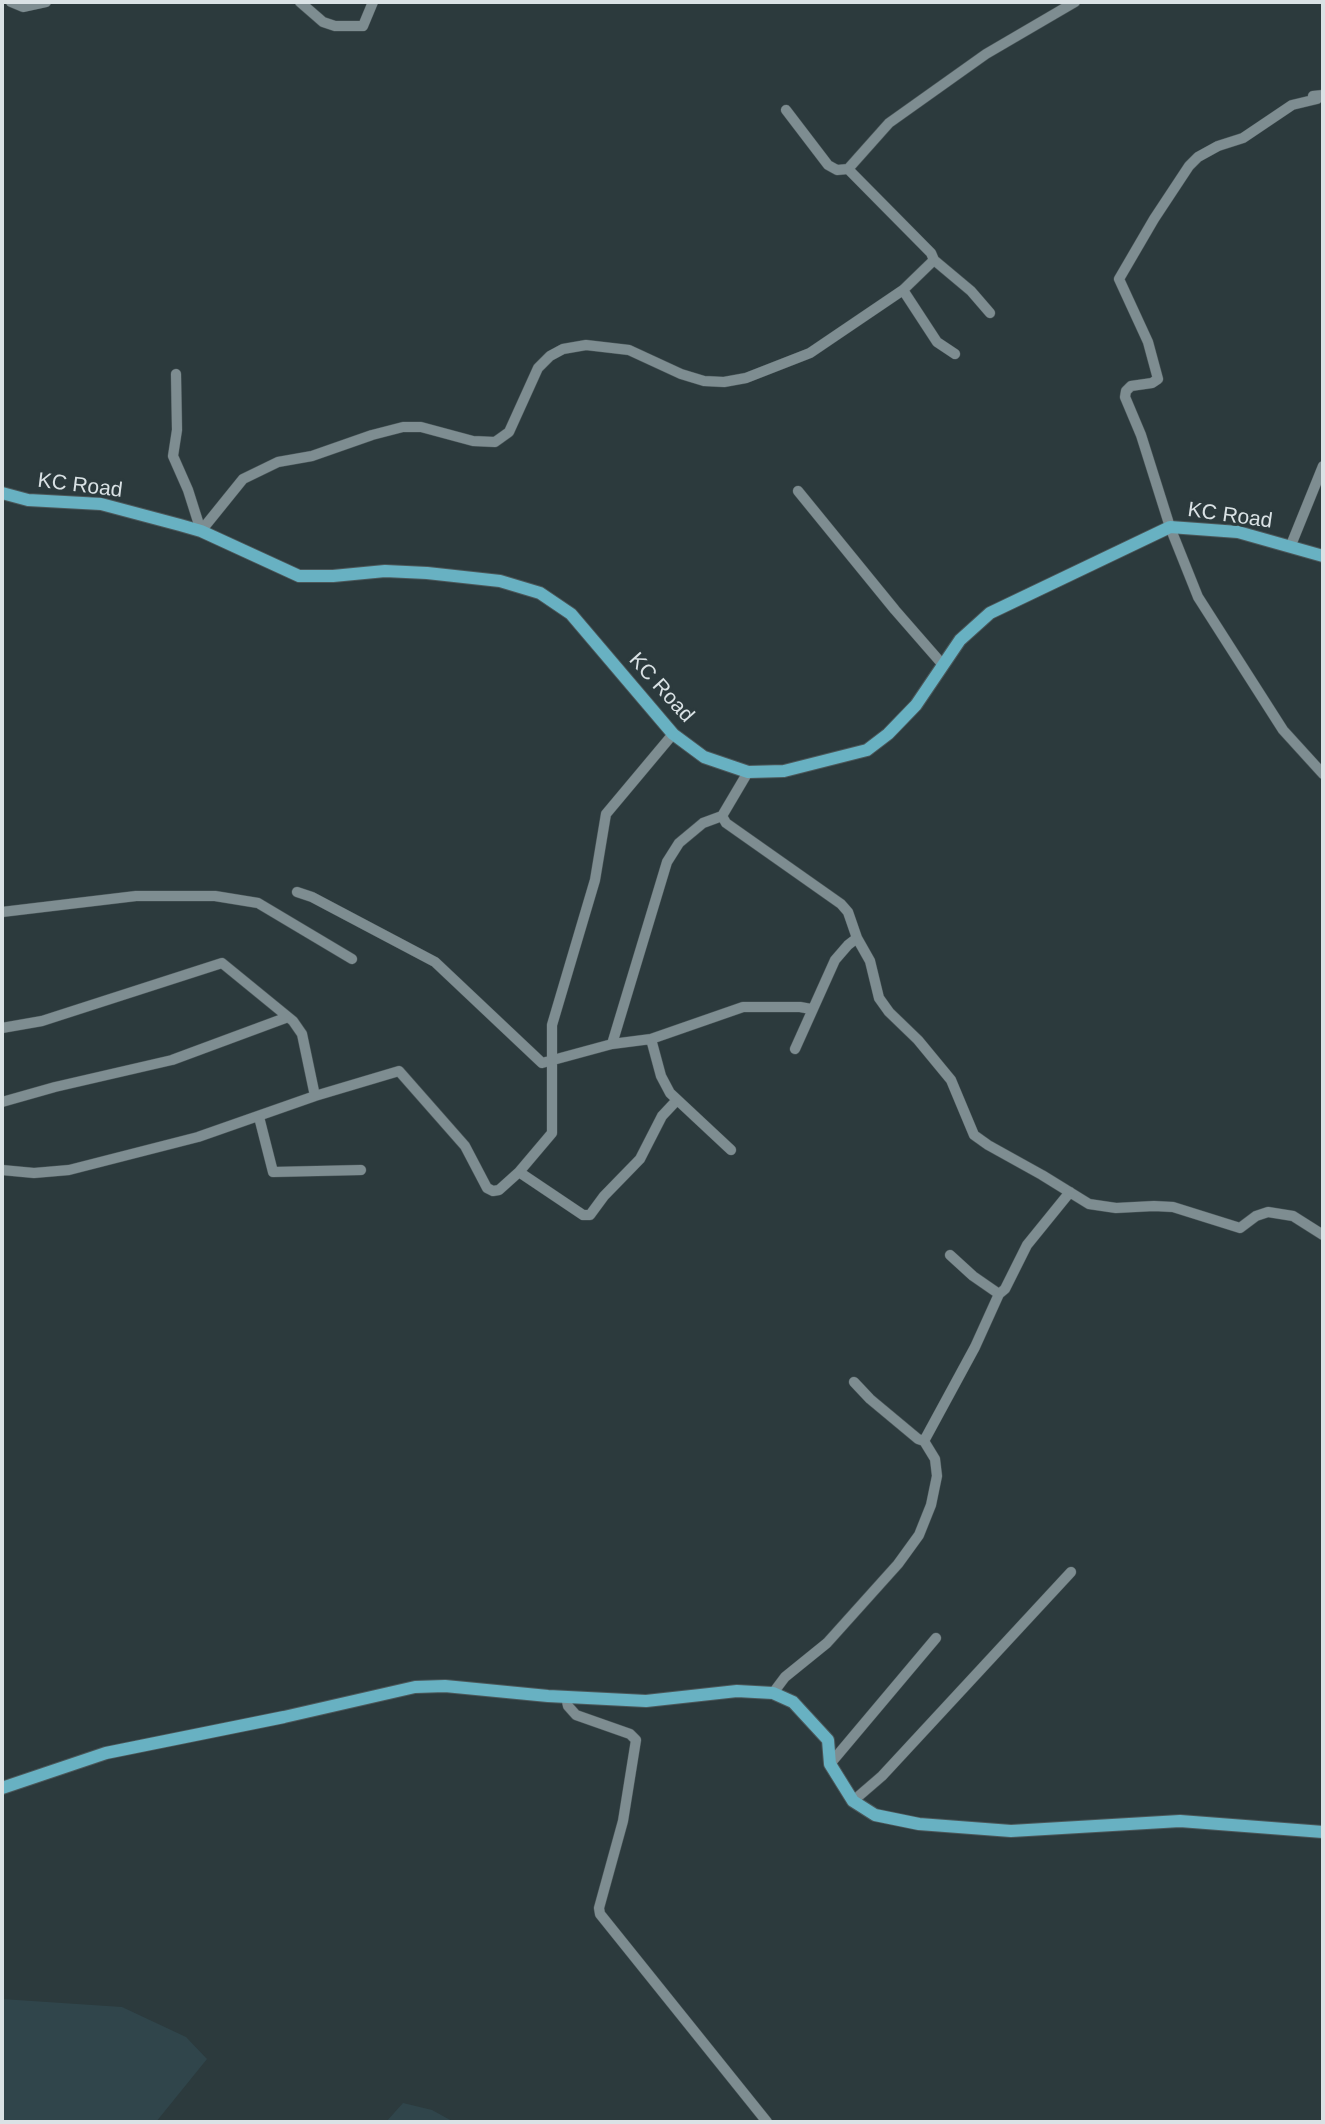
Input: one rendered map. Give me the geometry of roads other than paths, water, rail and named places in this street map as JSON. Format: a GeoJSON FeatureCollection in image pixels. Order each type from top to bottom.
{"type":"FeatureCollection","features":[{"type":"Feature","properties":{"kind":"main road","name":"KC Road"},"geometry":{"type":"LineString","coordinates":[[2,493],[28,500],[101,503],[201,531],[299,576],[385,571],[427,573],[500,581],[540,593],[571,614],[673,734],[704,757],[748,772],[784,771],[867,750],[888,734],[916,705],[960,640],[990,612],[1170,527],[1238,532],[1323,556]]}},
{"type":"Feature","properties":{"kind":"main road"},"geometry":{"type":"LineString","coordinates":[[2,1788],[106,1753],[415,1687],[445,1686],[646,1701],[737,1691],[773,1693],[793,1702],[828,1740],[830,1764],[853,1801],[875,1815],[919,1824],[1011,1831],[1180,1821],[1323,1832]]}},
{"type":"Feature","properties":{"kind":"street"},"geometry":{"type":"LineString","coordinates":[[11,2],[23,7],[46,2]]}},
{"type":"Feature","properties":{"kind":"street"},"geometry":{"type":"LineString","coordinates":[[300,2],[323,22],[335,26],[363,26],[373,2]]}},
{"type":"Feature","properties":{"kind":"street"},"geometry":{"type":"LineString","coordinates":[[786,110],[828,165],[837,170],[848,169],[889,123],[986,54],[1076,2]]}},
{"type":"Feature","properties":{"kind":"street"},"geometry":{"type":"LineString","coordinates":[[1323,95],[1313,96],[1317,99],[1292,105],[1243,138],[1218,146],[1198,157],[1189,166],[1154,219],[1119,279],[1148,342],[1158,379],[1152,383],[1131,386],[1125,397],[1141,435],[1170,527],[1198,597],[1283,730],[1323,774]]}},
{"type":"Feature","properties":{"kind":"street"},"geometry":{"type":"LineString","coordinates":[[848,169],[931,253],[934,260],[971,291],[990,313]]}},
{"type":"Feature","properties":{"kind":"street"},"geometry":{"type":"LineString","coordinates":[[201,531],[243,479],[278,462],[312,456],[403,427],[421,427],[473,441],[495,442],[509,432],[538,368],[550,356],[563,349],[586,345],[629,350],[681,374],[704,381],[724,382],[746,378],[810,353],[903,290],[934,260]]}},
{"type":"Feature","properties":{"kind":"street"},"geometry":{"type":"LineString","coordinates":[[903,290],[937,342],[955,354]]}},
{"type":"Feature","properties":{"kind":"street"},"geometry":{"type":"LineString","coordinates":[[176,374],[177,430],[173,456],[201,531]]}},
{"type":"Feature","properties":{"kind":"street"},"geometry":{"type":"LineString","coordinates":[[1291,545],[1323,466]]}},
{"type":"Feature","properties":{"kind":"street"},"geometry":{"type":"LineString","coordinates":[[798,491],[943,665]]}},
{"type":"Feature","properties":{"kind":"street"},"geometry":{"type":"LineString","coordinates":[[2,1170],[34,1173],[69,1170],[198,1137],[315,1096],[399,1071],[465,1146],[487,1188],[499,1190],[519,1172],[552,1133],[552,1025],[595,880],[606,814],[673,734]]}},
{"type":"Feature","properties":{"kind":"street"},"geometry":{"type":"LineString","coordinates":[[612,1044],[667,862],[679,843],[703,823],[722,816],[748,772]]}},
{"type":"Feature","properties":{"kind":"street"},"geometry":{"type":"LineString","coordinates":[[722,816],[726,823],[841,904],[848,912],[857,938],[870,961],[879,998],[951,1080],[974,1135],[1089,1204],[1116,1208],[1173,1207],[1240,1228],[1256,1216],[1268,1212],[1293,1216],[1323,1235]]}},
{"type":"Feature","properties":{"kind":"street"},"geometry":{"type":"LineString","coordinates":[[297,892],[312,897],[435,962],[542,1063],[612,1044],[651,1039],[743,1007],[811,1009]]}},
{"type":"Feature","properties":{"kind":"street"},"geometry":{"type":"LineString","coordinates":[[2,912],[136,896],[215,896],[258,904],[352,959]]}},
{"type":"Feature","properties":{"kind":"street"},"geometry":{"type":"LineString","coordinates":[[795,1049],[835,960],[857,938]]}},
{"type":"Feature","properties":{"kind":"street"},"geometry":{"type":"LineString","coordinates":[[2,1028],[42,1021],[222,963],[293,1020],[302,1034],[315,1096]]}},
{"type":"Feature","properties":{"kind":"street"},"geometry":{"type":"LineString","coordinates":[[2,1102],[172,1060],[288,1017]]}},
{"type":"Feature","properties":{"kind":"street"},"geometry":{"type":"LineString","coordinates":[[651,1039],[661,1076],[670,1093],[731,1150]]}},
{"type":"Feature","properties":{"kind":"street"},"geometry":{"type":"LineString","coordinates":[[519,1172],[583,1215],[590,1215],[604,1196],[640,1159],[662,1116],[677,1100]]}},
{"type":"Feature","properties":{"kind":"street"},"geometry":{"type":"LineString","coordinates":[[259,1117],[273,1172],[361,1170]]}},
{"type":"Feature","properties":{"kind":"street"},"geometry":{"type":"LineString","coordinates":[[924,1441],[1027,1245],[1070,1192]]}},
{"type":"Feature","properties":{"kind":"street"},"geometry":{"type":"LineString","coordinates":[[950,1255],[973,1276],[999,1294]]}},
{"type":"Feature","properties":{"kind":"street"},"geometry":{"type":"LineString","coordinates":[[773,1693],[785,1677],[827,1643],[898,1564],[919,1535],[931,1505],[937,1476],[935,1459],[924,1441],[918,1439],[870,1399],[854,1382]]}},
{"type":"Feature","properties":{"kind":"street"},"geometry":{"type":"LineString","coordinates":[[853,1801],[882,1776],[1071,1572]]}},
{"type":"Feature","properties":{"kind":"street"},"geometry":{"type":"LineString","coordinates":[[830,1764],[936,1638]]}},
{"type":"Feature","properties":{"kind":"street"},"geometry":{"type":"LineString","coordinates":[[566,1697],[568,1706],[576,1715],[631,1734],[636,1740],[623,1821],[599,1908],[600,1914],[767,2122]]}}]}
